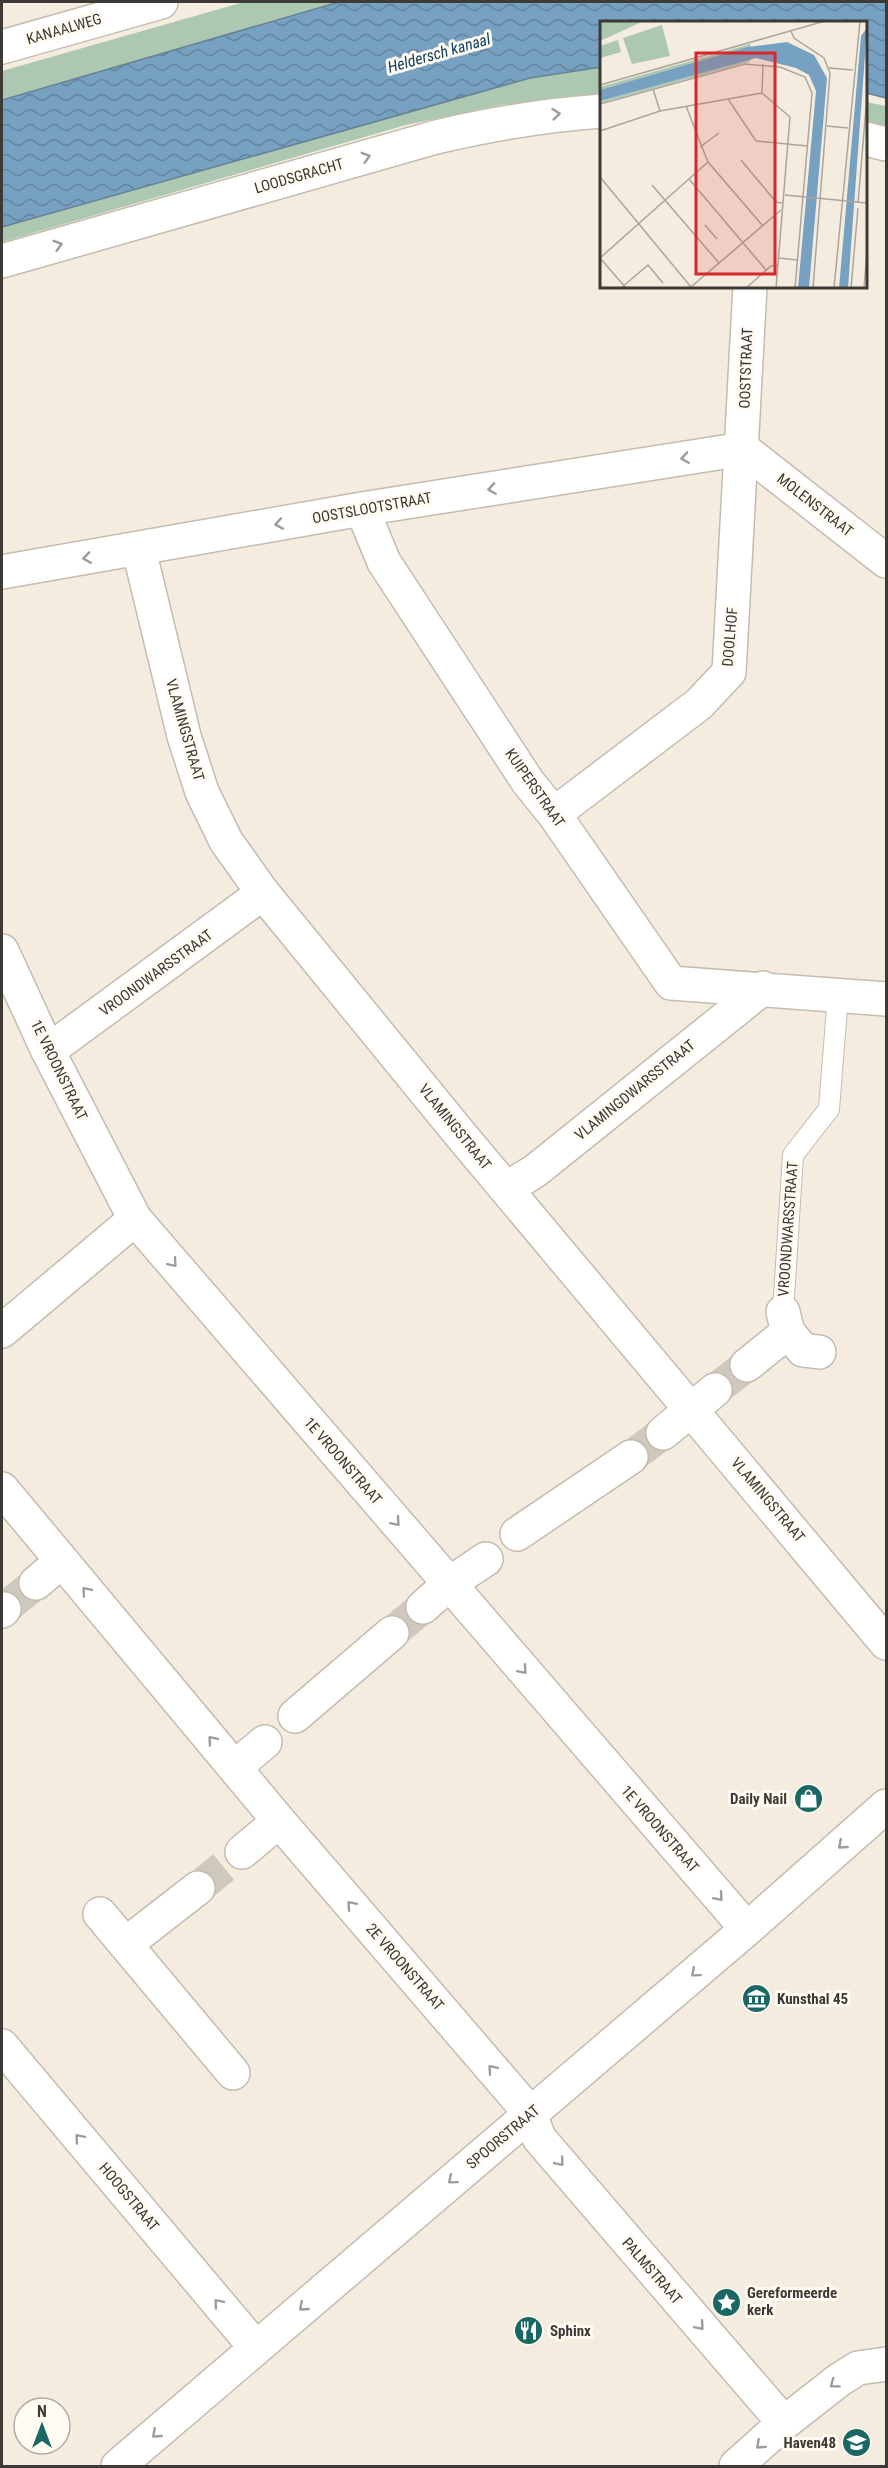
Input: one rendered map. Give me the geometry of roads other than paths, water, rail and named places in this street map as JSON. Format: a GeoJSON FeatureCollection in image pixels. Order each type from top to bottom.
{"type":"FeatureCollection","features":[{"type":"Feature","properties":{"kind":"street","name":"KANAALWEG"},"geometry":{"type":"LineString","coordinates":[[2,47],[161,2]]}},
{"type":"Feature","properties":{"kind":"street","name":"LOODSGRACHT"},"geometry":{"type":"LineString","coordinates":[[2,261],[436,136],[554,114],[600,111]]}},
{"type":"Feature","properties":{"kind":"street"},"geometry":{"type":"LineString","coordinates":[[867,139],[886,144]]}},
{"type":"Feature","properties":{"kind":"street","name":"OOSTSTRAAT"},"geometry":{"type":"LineString","coordinates":[[743,449],[750,288]]}},
{"type":"Feature","properties":{"kind":"street","name":"OOSTSLOOTSTRAAT"},"geometry":{"type":"LineString","coordinates":[[2,572],[139,550],[362,509],[743,449]]}},
{"type":"Feature","properties":{"kind":"street","name":"MOLENSTRAAT"},"geometry":{"type":"LineString","coordinates":[[743,449],[886,561]]}},
{"type":"Feature","properties":{"kind":"street","name":"DOOLHOF"},"geometry":{"type":"LineString","coordinates":[[554,814],[699,704],[729,672],[743,449]]}},
{"type":"Feature","properties":{"kind":"street","name":"KUIPERSTRAAT"},"geometry":{"type":"LineString","coordinates":[[362,509],[384,562],[528,782],[554,814],[671,983],[763,988]]}},
{"type":"Feature","properties":{"kind":"street","name":"VLAMINGSTRAAT"},"geometry":{"type":"LineString","coordinates":[[139,550],[184,736],[202,792],[226,841],[262,892],[506,1190],[704,1399],[886,1643]]}},
{"type":"Feature","properties":{"kind":"street","name":"VROONDWARSSTRAAT"},"geometry":{"type":"LineString","coordinates":[[48,1051],[262,892]]}},
{"type":"Feature","properties":{"kind":"street","name":"1E VROONSTRAAT"},"geometry":{"type":"LineString","coordinates":[[2,951],[48,1051],[135,1219],[747,1929]]}},
{"type":"Feature","properties":{"kind":"street"},"geometry":{"type":"LineString","coordinates":[[763,988],[886,999]]}},
{"type":"Feature","properties":{"kind":"street","name":"VLAMINGDWARSSTRAAT"},"geometry":{"type":"LineString","coordinates":[[506,1190],[534,1171],[763,988]]}},
{"type":"Feature","properties":{"kind":"street"},"geometry":{"type":"LineString","coordinates":[[2,1331],[135,1219]]}},
{"type":"Feature","properties":{"kind":"street"},"geometry":{"type":"LineString","coordinates":[[747,1365],[785,1322],[803,1350],[819,1352]]}},
{"type":"Feature","properties":{"kind":"street"},"geometry":{"type":"LineString","coordinates":[[663,1433],[704,1399]]}},
{"type":"Feature","properties":{"kind":"street"},"geometry":{"type":"LineString","coordinates":[[517,1534],[631,1457]]}},
{"type":"Feature","properties":{"kind":"street","name":"2E VROONSTRAAT"},"geometry":{"type":"LineString","coordinates":[[2,1489],[279,1821],[531,2113]]}},
{"type":"Feature","properties":{"kind":"street"},"geometry":{"type":"LineString","coordinates":[[423,1607],[449,1584],[486,1559]]}},
{"type":"Feature","properties":{"kind":"street"},"geometry":{"type":"LineString","coordinates":[[36,1583],[62,1562]]}},
{"type":"Feature","properties":{"kind":"street"},"geometry":{"type":"LineString","coordinates":[[295,1716],[392,1633]]}},
{"type":"Feature","properties":{"kind":"street"},"geometry":{"type":"LineString","coordinates":[[235,1767],[265,1742]]}},
{"type":"Feature","properties":{"kind":"street","name":"SPOORSTRAAT"},"geometry":{"type":"LineString","coordinates":[[118,2466],[747,1929],[886,1806]]}},
{"type":"Feature","properties":{"kind":"street"},"geometry":{"type":"LineString","coordinates":[[243,1852],[279,1821]]}},
{"type":"Feature","properties":{"kind":"street"},"geometry":{"type":"LineString","coordinates":[[126,1944],[198,1888]]}},
{"type":"Feature","properties":{"kind":"street"},"geometry":{"type":"LineString","coordinates":[[100,1914],[233,2073]]}},
{"type":"Feature","properties":{"kind":"street","name":"HOOGSTRAAT"},"geometry":{"type":"LineString","coordinates":[[2,2046],[256,2348]]}},
{"type":"Feature","properties":{"kind":"street","name":"PALMSTRAAT"},"geometry":{"type":"LineString","coordinates":[[531,2113],[539,2138],[784,2423]]}},
{"type":"Feature","properties":{"kind":"street"},"geometry":{"type":"LineString","coordinates":[[736,2466],[784,2423],[839,2380],[858,2368],[886,2364]]}},
{"type":"Feature","properties":{"kind":"lane","name":"VROONDWARSSTRAAT"},"geometry":{"type":"LineString","coordinates":[[785,1322],[793,1155],[829,1109],[838,995]]}},
{"type":"Feature","properties":{"kind":"water","name":"Heldersch kanaal"},"geometry":{"type":"Polygon","coordinates":[[[339,2],[886,2],[886,98],[867,93],[867,21],[600,21],[600,67],[530,78],[2,227],[2,100],[339,2]]]}},
{"type":"Feature","properties":{"kind":"tunnel"},"geometry":{"type":"LineString","coordinates":[[715,1390],[747,1365]]}},
{"type":"Feature","properties":{"kind":"tunnel"},"geometry":{"type":"LineString","coordinates":[[631,1457],[663,1433]]}},
{"type":"Feature","properties":{"kind":"tunnel"},"geometry":{"type":"LineString","coordinates":[[4,1609],[36,1583]]}},
{"type":"Feature","properties":{"kind":"tunnel"},"geometry":{"type":"LineString","coordinates":[[392,1633],[423,1607]]}},
{"type":"Feature","properties":{"kind":"tunnel"},"geometry":{"type":"LineString","coordinates":[[198,1888],[242,1852]]}},
{"type":"Feature","properties":{"kind":"place","name":"Daily Nail"},"geometry":{"type":"Point","coordinates":[808,1799]}},
{"type":"Feature","properties":{"kind":"place","name":"Kunsthal 45"},"geometry":{"type":"Point","coordinates":[756,1999]}},
{"type":"Feature","properties":{"kind":"place","name":"Gereformeerde kerk"},"geometry":{"type":"Point","coordinates":[726,2302]}},
{"type":"Feature","properties":{"kind":"place","name":"Sphinx"},"geometry":{"type":"Point","coordinates":[529,2331]}},
{"type":"Feature","properties":{"kind":"place","name":"Haven48"},"geometry":{"type":"Point","coordinates":[857,2443]}}]}
